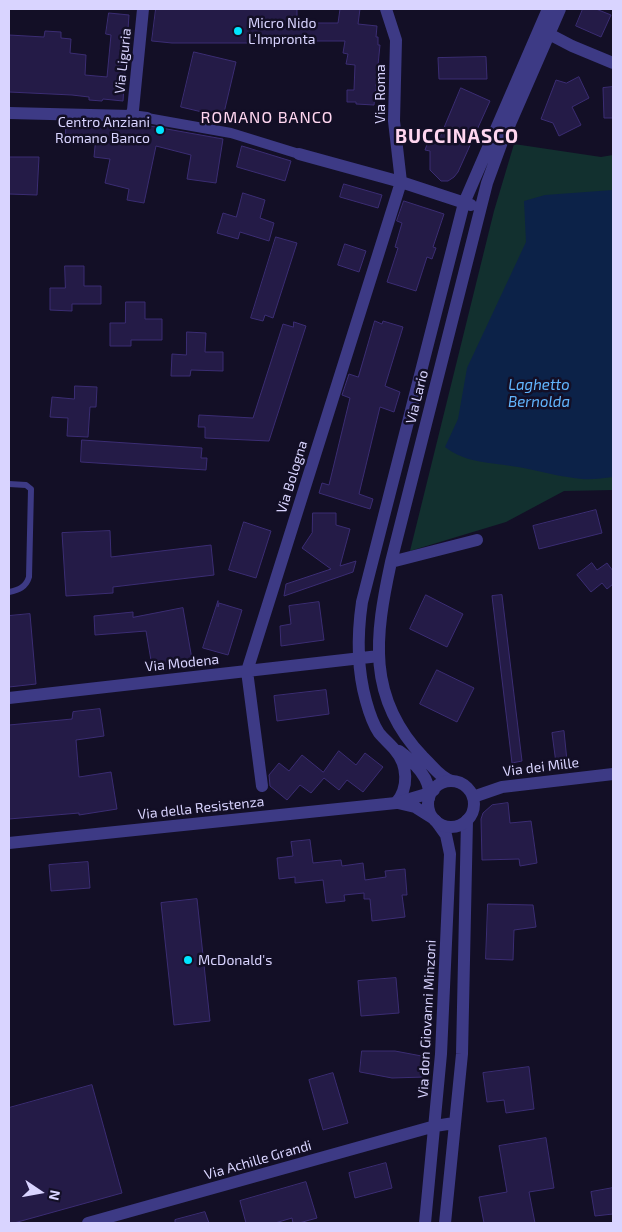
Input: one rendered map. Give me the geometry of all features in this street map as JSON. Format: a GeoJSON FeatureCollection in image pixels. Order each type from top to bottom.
{"type":"FeatureCollection","features":[{"type":"Feature","properties":{"kind":"street","name":"Via Liguria"},"geometry":{"type":"LineString","coordinates":[[131,116],[144,9]]}},
{"type":"Feature","properties":{"kind":"street","name":"Via Roma"},"geometry":{"type":"LineString","coordinates":[[386,9],[396,40],[394,121],[401,182]]}},
{"type":"Feature","properties":{"kind":"street","name":"Via Lario"},"geometry":{"type":"LineString","coordinates":[[431,794],[425,778],[416,767],[381,735],[371,718],[362,687],[358,658],[359,626],[366,586],[464,203],[548,9]]}},
{"type":"Feature","properties":{"kind":"street","name":"Via Lario"},"geometry":{"type":"LineString","coordinates":[[452,781],[444,777],[417,750],[395,720],[388,706],[379,656],[378,635],[380,617],[391,562],[480,208],[502,142],[560,9]]}},
{"type":"Feature","properties":{"kind":"street"},"geometry":{"type":"LineString","coordinates":[[549,34],[613,63]]}},
{"type":"Feature","properties":{"kind":"street"},"geometry":{"type":"LineString","coordinates":[[9,113],[131,116],[232,133],[299,154],[401,182],[480,208]]}},
{"type":"Feature","properties":{"kind":"street","name":"Via Bologna"},"geometry":{"type":"LineString","coordinates":[[262,786],[247,671],[401,182]]}},
{"type":"Feature","properties":{"kind":"street"},"geometry":{"type":"LineString","coordinates":[[391,562],[477,540]]}},
{"type":"Feature","properties":{"kind":"street","name":"Via Modena"},"geometry":{"type":"LineString","coordinates":[[9,698],[379,656]]}},
{"type":"Feature","properties":{"kind":"street","name":"Via Lario"},"geometry":{"type":"LineString","coordinates":[[389,743],[401,758],[405,776],[403,792],[396,803]]}},
{"type":"Feature","properties":{"kind":"street","name":"Via dei Mille"},"geometry":{"type":"LineString","coordinates":[[473,797],[502,787],[613,774]]}},
{"type":"Feature","properties":{"kind":"street"},"geometry":{"type":"LineString","coordinates":[[452,781],[464,785],[470,790],[473,797],[473,812],[459,826],[452,827],[441,825],[430,812],[431,794],[443,783],[452,781]]}},
{"type":"Feature","properties":{"kind":"street","name":"Via della Resistenza"},"geometry":{"type":"LineString","coordinates":[[9,843],[396,803],[431,794]]}},
{"type":"Feature","properties":{"kind":"street","name":"Via della Resistenza"},"geometry":{"type":"LineString","coordinates":[[396,803],[415,807],[436,821]]}},
{"type":"Feature","properties":{"kind":"street"},"geometry":{"type":"LineString","coordinates":[[445,1223],[462,1054],[467,820]]}},
{"type":"Feature","properties":{"kind":"street","name":"Via don Giovanni Minzoni"},"geometry":{"type":"LineString","coordinates":[[425,1223],[441,1054],[450,854],[446,835],[436,821]]}},
{"type":"Feature","properties":{"kind":"street","name":"Via Achille Grandi"},"geometry":{"type":"LineString","coordinates":[[88,1223],[435,1126],[454,1123]]}},
{"type":"Feature","properties":{"kind":"lane"},"geometry":{"type":"LineString","coordinates":[[9,484],[26,484],[31,489],[29,577],[24,587],[9,592]]}},
{"type":"Feature","properties":{"kind":"green space","name":"Laghetto Bernolda"},"geometry":{"type":"Polygon","coordinates":[[[514,144],[601,157],[613,155],[613,490],[564,491],[506,522],[410,551],[494,211],[514,144]]]}},
{"type":"Feature","properties":{"kind":"water","name":"Laghetto Bernolda"},"geometry":{"type":"Polygon","coordinates":[[[613,190],[613,477],[574,478],[480,462],[453,453],[445,447],[458,419],[467,368],[526,242],[524,201],[545,195],[613,190]]]}},
{"type":"Feature","properties":{"kind":"building"},"geometry":{"type":"Polygon","coordinates":[[[156,9],[297,9],[297,23],[338,23],[340,9],[360,9],[358,24],[377,26],[376,37],[378,37],[378,45],[380,45],[374,105],[347,102],[347,90],[354,90],[355,65],[346,64],[348,54],[343,53],[345,41],[172,43],[152,41],[156,9]]]}},
{"type":"Feature","properties":{"kind":"building"},"geometry":{"type":"Polygon","coordinates":[[[583,9],[596,9],[611,15],[601,37],[576,26],[583,9]]]}},
{"type":"Feature","properties":{"kind":"building"},"geometry":{"type":"Polygon","coordinates":[[[109,13],[129,15],[123,101],[89,100],[89,97],[72,95],[9,92],[9,35],[44,37],[45,31],[61,32],[61,38],[71,39],[70,53],[86,55],[85,75],[107,77],[111,35],[106,34],[109,13]]]}},
{"type":"Feature","properties":{"kind":"building"},"geometry":{"type":"Polygon","coordinates":[[[194,52],[236,62],[223,117],[181,107],[194,52]]]}},
{"type":"Feature","properties":{"kind":"building"},"geometry":{"type":"Polygon","coordinates":[[[486,57],[487,79],[439,79],[438,58],[486,57]]]}},
{"type":"Feature","properties":{"kind":"building"},"geometry":{"type":"Polygon","coordinates":[[[579,77],[589,98],[572,107],[581,125],[559,136],[553,123],[541,119],[556,80],[566,83],[579,77]]]}},
{"type":"Feature","properties":{"kind":"building"},"geometry":{"type":"Polygon","coordinates":[[[613,87],[613,118],[604,118],[603,88],[613,87]]]}},
{"type":"Feature","properties":{"kind":"building"},"geometry":{"type":"Polygon","coordinates":[[[461,88],[490,101],[458,172],[448,181],[441,181],[430,170],[430,151],[425,150],[429,139],[438,141],[461,88]]]}},
{"type":"Feature","properties":{"kind":"building"},"geometry":{"type":"Polygon","coordinates":[[[66,123],[150,126],[223,139],[216,183],[187,179],[191,155],[156,146],[144,203],[127,200],[129,189],[105,183],[110,159],[94,157],[96,136],[66,135],[66,123]]]}},
{"type":"Feature","properties":{"kind":"building"},"geometry":{"type":"Polygon","coordinates":[[[242,146],[291,161],[285,181],[237,167],[242,146]]]}},
{"type":"Feature","properties":{"kind":"building"},"geometry":{"type":"Polygon","coordinates":[[[9,157],[39,157],[37,195],[9,194],[9,157]]]}},
{"type":"Feature","properties":{"kind":"building"},"geometry":{"type":"Polygon","coordinates":[[[344,184],[382,195],[378,208],[340,197],[344,184]]]}},
{"type":"Feature","properties":{"kind":"building"},"geometry":{"type":"Polygon","coordinates":[[[243,193],[265,200],[260,218],[274,223],[269,241],[240,232],[238,239],[217,233],[223,213],[236,217],[243,193]]]}},
{"type":"Feature","properties":{"kind":"building"},"geometry":{"type":"Polygon","coordinates":[[[404,201],[444,214],[433,247],[436,248],[432,259],[427,257],[416,291],[387,282],[398,248],[395,247],[402,223],[397,221],[404,201]]]}},
{"type":"Feature","properties":{"kind":"building"},"geometry":{"type":"Polygon","coordinates":[[[276,237],[297,243],[273,318],[265,315],[263,321],[251,318],[276,237]]]}},
{"type":"Feature","properties":{"kind":"building"},"geometry":{"type":"Polygon","coordinates":[[[345,244],[366,251],[359,272],[338,265],[345,244]]]}},
{"type":"Feature","properties":{"kind":"building"},"geometry":{"type":"Polygon","coordinates":[[[65,266],[84,266],[84,286],[101,286],[101,304],[72,304],[72,311],[50,310],[50,288],[65,288],[65,266]]]}},
{"type":"Feature","properties":{"kind":"building"},"geometry":{"type":"Polygon","coordinates":[[[126,302],[145,302],[145,319],[162,319],[162,340],[131,340],[131,346],[110,346],[110,323],[125,323],[126,302]]]}},
{"type":"Feature","properties":{"kind":"building"},"geometry":{"type":"Polygon","coordinates":[[[375,321],[382,324],[383,321],[403,327],[385,386],[400,392],[394,412],[380,407],[359,494],[373,499],[370,509],[319,493],[322,483],[329,485],[350,398],[342,395],[349,374],[358,377],[375,321]]]}},
{"type":"Feature","properties":{"kind":"building"},"geometry":{"type":"Polygon","coordinates":[[[294,322],[306,326],[269,441],[205,438],[205,427],[198,427],[199,415],[253,418],[283,324],[293,327],[294,322]]]}},
{"type":"Feature","properties":{"kind":"building"},"geometry":{"type":"Polygon","coordinates":[[[187,332],[206,333],[205,352],[223,352],[223,371],[191,370],[190,376],[171,376],[172,354],[186,355],[187,332]]]}},
{"type":"Feature","properties":{"kind":"building"},"geometry":{"type":"Polygon","coordinates":[[[75,386],[97,387],[96,407],[90,407],[88,437],[67,436],[68,418],[50,417],[52,397],[74,399],[75,386]]]}},
{"type":"Feature","properties":{"kind":"building"},"geometry":{"type":"Polygon","coordinates":[[[82,440],[202,448],[201,458],[207,458],[206,470],[81,462],[82,440]]]}},
{"type":"Feature","properties":{"kind":"building"},"geometry":{"type":"Polygon","coordinates":[[[596,510],[602,533],[539,549],[533,526],[596,510]]]}},
{"type":"Feature","properties":{"kind":"building"},"geometry":{"type":"Polygon","coordinates":[[[313,513],[336,513],[336,525],[350,529],[340,566],[356,561],[353,572],[284,596],[286,584],[331,569],[302,548],[312,533],[313,513]]]}},
{"type":"Feature","properties":{"kind":"building"},"geometry":{"type":"Polygon","coordinates":[[[244,522],[271,531],[256,578],[229,570],[244,522]]]}},
{"type":"Feature","properties":{"kind":"building"},"geometry":{"type":"Polygon","coordinates":[[[110,531],[111,557],[211,545],[214,575],[113,587],[113,593],[66,596],[62,533],[110,531]]]}},
{"type":"Feature","properties":{"kind":"building"},"geometry":{"type":"Polygon","coordinates":[[[592,563],[597,570],[607,563],[613,571],[613,584],[607,589],[602,583],[591,592],[577,575],[592,563]]]}},
{"type":"Feature","properties":{"kind":"building"},"geometry":{"type":"Polygon","coordinates":[[[426,595],[463,614],[447,647],[410,629],[426,595]]]}},
{"type":"Feature","properties":{"kind":"building"},"geometry":{"type":"Polygon","coordinates":[[[502,595],[522,761],[512,763],[492,596],[502,595]]]}},
{"type":"Feature","properties":{"kind":"building"},"geometry":{"type":"Polygon","coordinates":[[[218,601],[218,607],[219,603],[242,610],[228,655],[203,648],[218,601]]]}},
{"type":"Feature","properties":{"kind":"building"},"geometry":{"type":"Polygon","coordinates":[[[319,602],[324,640],[281,646],[280,626],[291,624],[289,606],[319,602]]]}},
{"type":"Feature","properties":{"kind":"building"},"geometry":{"type":"Polygon","coordinates":[[[183,608],[193,665],[153,672],[146,631],[95,635],[94,616],[133,612],[133,617],[183,608]]]}},
{"type":"Feature","properties":{"kind":"building"},"geometry":{"type":"Polygon","coordinates":[[[30,614],[36,684],[9,687],[9,616],[30,614]]]}},
{"type":"Feature","properties":{"kind":"building"},"geometry":{"type":"Polygon","coordinates":[[[437,670],[474,688],[457,722],[420,704],[437,670]]]}},
{"type":"Feature","properties":{"kind":"building"},"geometry":{"type":"Polygon","coordinates":[[[326,690],[329,714],[277,721],[274,696],[326,690]]]}},
{"type":"Feature","properties":{"kind":"building"},"geometry":{"type":"Polygon","coordinates":[[[100,709],[104,736],[76,740],[79,777],[111,772],[117,809],[79,815],[79,813],[9,819],[9,725],[72,719],[73,712],[100,709]]]}},
{"type":"Feature","properties":{"kind":"building"},"geometry":{"type":"Polygon","coordinates":[[[564,731],[567,761],[556,763],[552,733],[564,731]]]}},
{"type":"Feature","properties":{"kind":"building"},"geometry":{"type":"Polygon","coordinates":[[[339,751],[356,765],[365,753],[383,767],[363,792],[347,780],[339,790],[324,778],[311,793],[300,785],[287,800],[270,786],[269,775],[279,763],[289,771],[302,755],[323,772],[339,751]]]}},
{"type":"Feature","properties":{"kind":"building"},"geometry":{"type":"Polygon","coordinates":[[[508,803],[510,823],[531,821],[537,863],[520,866],[519,859],[482,860],[481,819],[483,813],[492,805],[508,803]]]}},
{"type":"Feature","properties":{"kind":"building"},"geometry":{"type":"Polygon","coordinates":[[[310,840],[313,863],[341,860],[342,866],[363,863],[365,880],[386,877],[385,871],[405,869],[407,895],[402,895],[405,917],[372,921],[370,899],[364,899],[364,893],[344,895],[345,901],[326,903],[323,880],[295,883],[295,877],[279,879],[277,858],[293,856],[291,842],[310,840]]]}},
{"type":"Feature","properties":{"kind":"building"},"geometry":{"type":"Polygon","coordinates":[[[88,862],[90,888],[51,891],[49,865],[88,862]]]}},
{"type":"Feature","properties":{"kind":"building"},"geometry":{"type":"Polygon","coordinates":[[[197,899],[210,1021],[174,1025],[161,903],[197,899]]]}},
{"type":"Feature","properties":{"kind":"building"},"geometry":{"type":"Polygon","coordinates":[[[488,904],[533,905],[536,927],[514,930],[513,960],[486,959],[488,904]]]}},
{"type":"Feature","properties":{"kind":"building"},"geometry":{"type":"Polygon","coordinates":[[[396,978],[399,1013],[361,1016],[358,981],[396,978]]]}},
{"type":"Feature","properties":{"kind":"building"},"geometry":{"type":"Polygon","coordinates":[[[362,1051],[395,1051],[427,1057],[425,1077],[392,1078],[360,1072],[362,1051]]]}},
{"type":"Feature","properties":{"kind":"building"},"geometry":{"type":"Polygon","coordinates":[[[529,1067],[534,1109],[506,1113],[504,1100],[487,1102],[483,1073],[529,1067]]]}},
{"type":"Feature","properties":{"kind":"building"},"geometry":{"type":"Polygon","coordinates":[[[333,1073],[348,1123],[323,1130],[309,1080],[333,1073]]]}},
{"type":"Feature","properties":{"kind":"building"},"geometry":{"type":"Polygon","coordinates":[[[92,1085],[122,1193],[9,1223],[9,1108],[92,1085]]]}},
{"type":"Feature","properties":{"kind":"building"},"geometry":{"type":"Polygon","coordinates":[[[546,1138],[554,1188],[529,1192],[535,1223],[484,1223],[479,1197],[507,1192],[499,1146],[546,1138]]]}},
{"type":"Feature","properties":{"kind":"building"},"geometry":{"type":"Polygon","coordinates":[[[386,1163],[392,1188],[355,1198],[349,1173],[386,1163]]]}},
{"type":"Feature","properties":{"kind":"building"},"geometry":{"type":"Polygon","coordinates":[[[306,1182],[317,1218],[299,1223],[293,1223],[292,1218],[275,1223],[246,1223],[240,1201],[306,1182]]]}},
{"type":"Feature","properties":{"kind":"building"},"geometry":{"type":"Polygon","coordinates":[[[613,1188],[613,1214],[595,1216],[591,1192],[613,1188]]]}},
{"type":"Feature","properties":{"kind":"building"},"geometry":{"type":"Polygon","coordinates":[[[205,1212],[209,1223],[175,1223],[175,1220],[205,1212]]]}},
{"type":"Feature","properties":{"kind":"place","name":"Micro Nido L'Impronta"},"geometry":{"type":"Point","coordinates":[238,31]}},
{"type":"Feature","properties":{"kind":"place","name":"Centro Anziani Romano Banco"},"geometry":{"type":"Point","coordinates":[160,130]}},
{"type":"Feature","properties":{"kind":"place","name":"McDonald's"},"geometry":{"type":"Point","coordinates":[188,960]}},
{"type":"Feature","properties":{"kind":"district","name":"ROMANO BANCO"},"geometry":{"type":"Point","coordinates":[267,118]}},
{"type":"Feature","properties":{"kind":"district","name":"BUCCINASCO"},"geometry":{"type":"Point","coordinates":[457,137]}}]}
